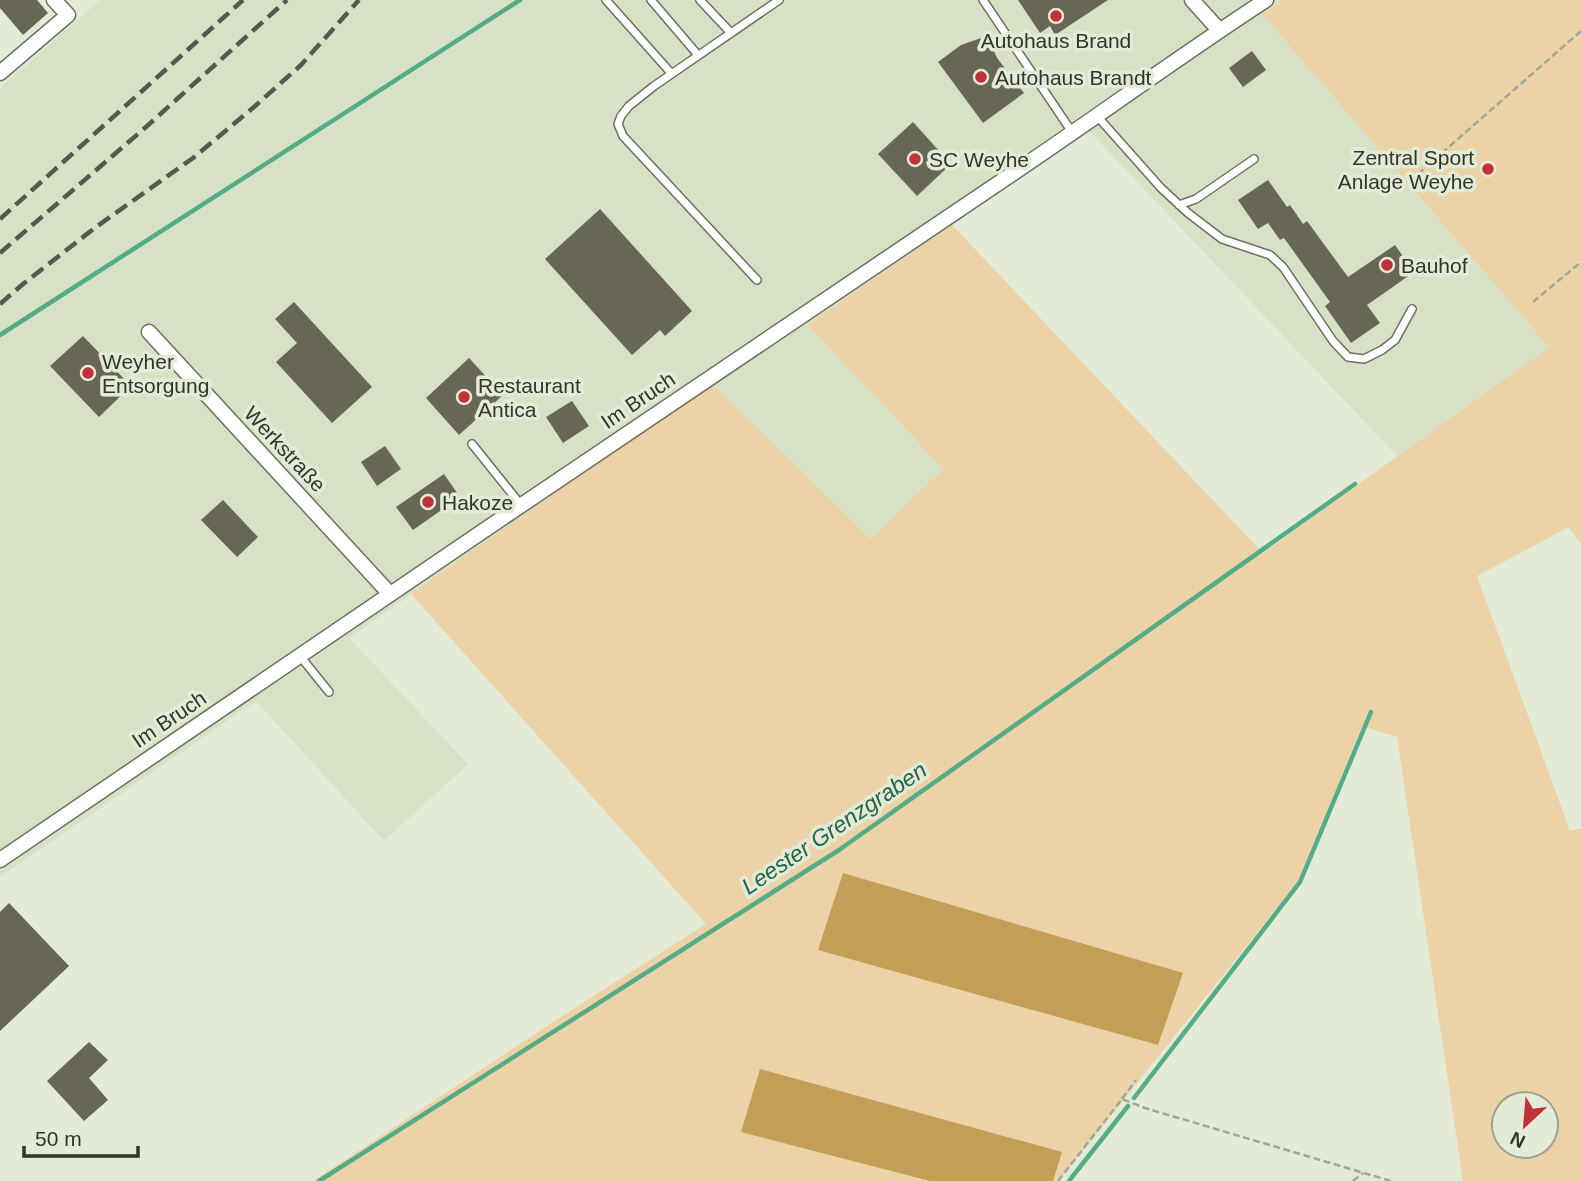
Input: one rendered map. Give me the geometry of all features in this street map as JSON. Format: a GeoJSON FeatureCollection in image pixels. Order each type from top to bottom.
{"type":"FeatureCollection","features":[{"type":"Feature","properties":{"kind":"street"},"geometry":{"type":"LineString","coordinates":[[0,73],[68,15],[54,0]]}},
{"type":"Feature","properties":{"kind":"street"},"geometry":{"type":"LineString","coordinates":[[1192,0],[1219,30]]}},
{"type":"Feature","properties":{"kind":"street","name":"Im Bruch"},"geometry":{"type":"LineString","coordinates":[[0,860],[1266,0]]}},
{"type":"Feature","properties":{"kind":"street","name":"Werkstraße"},"geometry":{"type":"LineString","coordinates":[[149,332],[390,594]]}},
{"type":"Feature","properties":{"kind":"lane"},"geometry":{"type":"LineString","coordinates":[[606,0],[671,73]]}},
{"type":"Feature","properties":{"kind":"lane"},"geometry":{"type":"LineString","coordinates":[[651,0],[698,55]]}},
{"type":"Feature","properties":{"kind":"lane"},"geometry":{"type":"LineString","coordinates":[[700,0],[731,33]]}},
{"type":"Feature","properties":{"kind":"lane"},"geometry":{"type":"LineString","coordinates":[[757,280],[623,136],[618,124],[629,106],[671,73],[779,0]]}},
{"type":"Feature","properties":{"kind":"lane"},"geometry":{"type":"LineString","coordinates":[[983,0],[1073,133]]}},
{"type":"Feature","properties":{"kind":"lane"},"geometry":{"type":"LineString","coordinates":[[1097,116],[1179,205],[1222,239],[1270,255],[1283,267],[1333,341],[1348,357],[1364,359],[1382,350],[1395,340],[1412,309]]}},
{"type":"Feature","properties":{"kind":"lane"},"geometry":{"type":"LineString","coordinates":[[1179,205],[1196,199],[1254,159]]}},
{"type":"Feature","properties":{"kind":"lane"},"geometry":{"type":"LineString","coordinates":[[472,444],[521,505]]}},
{"type":"Feature","properties":{"kind":"lane"},"geometry":{"type":"LineString","coordinates":[[300,656],[329,692]]}},
{"type":"Feature","properties":{"kind":"path"},"geometry":{"type":"LineString","coordinates":[[1418,174],[1581,31]]}},
{"type":"Feature","properties":{"kind":"path"},"geometry":{"type":"LineString","coordinates":[[1533,302],[1581,262]]}},
{"type":"Feature","properties":{"kind":"path"},"geometry":{"type":"LineString","coordinates":[[1058,1181],[1136,1080]]}},
{"type":"Feature","properties":{"kind":"path"},"geometry":{"type":"LineString","coordinates":[[1122,1099],[1391,1181]]}},
{"type":"Feature","properties":{"kind":"path"},"geometry":{"type":"LineString","coordinates":[[1353,1181],[1363,1173]]}},
{"type":"Feature","properties":{"kind":"shaded area"},"geometry":{"type":"Polygon","coordinates":[[[100,0],[1284,0],[1263,15],[1549,347],[1397,456],[1089,131],[808,325],[943,469],[871,539],[712,384],[349,638],[468,764],[384,841],[256,701],[0,877],[0,88],[100,0]]]}},
{"type":"Feature","properties":{"kind":"shaded area"},"geometry":{"type":"Polygon","coordinates":[[[1284,0],[1581,0],[1581,544],[1569,527],[1477,576],[1570,831],[1581,828],[1581,1181],[1463,1181],[1397,737],[1362,726],[1298,881],[1059,1181],[313,1181],[706,924],[411,594],[712,383],[871,539],[943,469],[808,325],[952,225],[1263,553],[1549,347],[1262,14],[1284,0]]]}},
{"type":"Feature","properties":{"kind":"shaded area"},"geometry":{"type":"Polygon","coordinates":[[[843,873],[1183,973],[1158,1045],[818,950],[843,873]]]}},
{"type":"Feature","properties":{"kind":"shaded area"},"geometry":{"type":"Polygon","coordinates":[[[760,1069],[1062,1152],[1053,1181],[930,1181],[741,1132],[760,1069]]]}},
{"type":"Feature","properties":{"kind":"building"},"geometry":{"type":"Polygon","coordinates":[[[0,0],[37,0],[48,13],[23,35],[0,8],[0,0]]]}},
{"type":"Feature","properties":{"kind":"building","name":"Autohaus Brand"},"geometry":{"type":"Polygon","coordinates":[[[1018,0],[1108,0],[1055,35],[1050,26],[1040,33],[1018,0]]]}},
{"type":"Feature","properties":{"kind":"building","name":"Autohaus Brandt"},"geometry":{"type":"Polygon","coordinates":[[[987,36],[997,58],[1024,93],[983,123],[938,62],[961,45],[987,36]]]}},
{"type":"Feature","properties":{"kind":"building"},"geometry":{"type":"Polygon","coordinates":[[[1252,51],[1266,70],[1243,87],[1229,68],[1252,51]]]}},
{"type":"Feature","properties":{"kind":"building","name":"SC Weyhe"},"geometry":{"type":"Polygon","coordinates":[[[913,122],[951,164],[917,196],[878,154],[913,122]]]}},
{"type":"Feature","properties":{"kind":"building","name":"Bauhof"},"geometry":{"type":"Polygon","coordinates":[[[1268,180],[1303,224],[1307,221],[1348,277],[1395,245],[1414,272],[1367,305],[1380,323],[1351,343],[1325,306],[1330,302],[1284,238],[1280,240],[1268,223],[1258,229],[1238,200],[1268,180]]]}},
{"type":"Feature","properties":{"kind":"building"},"geometry":{"type":"Polygon","coordinates":[[[600,209],[692,311],[665,336],[660,330],[632,355],[545,259],[600,209]]]}},
{"type":"Feature","properties":{"kind":"building"},"geometry":{"type":"Polygon","coordinates":[[[294,302],[372,387],[332,423],[276,362],[297,343],[275,319],[294,302]]]}},
{"type":"Feature","properties":{"kind":"building"},"geometry":{"type":"Polygon","coordinates":[[[83,336],[131,386],[99,417],[50,366],[83,336]]]}},
{"type":"Feature","properties":{"kind":"building","name":"Restaurant Antica"},"geometry":{"type":"Polygon","coordinates":[[[469,358],[503,395],[459,435],[426,398],[469,358]]]}},
{"type":"Feature","properties":{"kind":"building"},"geometry":{"type":"Polygon","coordinates":[[[572,401],[589,426],[563,443],[546,417],[572,401]]]}},
{"type":"Feature","properties":{"kind":"building"},"geometry":{"type":"Polygon","coordinates":[[[385,446],[401,469],[377,486],[361,462],[385,446]]]}},
{"type":"Feature","properties":{"kind":"building","name":"Hakoze"},"geometry":{"type":"Polygon","coordinates":[[[444,474],[460,497],[413,530],[396,507],[444,474]]]}},
{"type":"Feature","properties":{"kind":"building"},"geometry":{"type":"Polygon","coordinates":[[[223,500],[258,537],[237,557],[201,520],[223,500]]]}},
{"type":"Feature","properties":{"kind":"building"},"geometry":{"type":"Polygon","coordinates":[[[9,903],[69,966],[0,1031],[0,912],[9,903]]]}},
{"type":"Feature","properties":{"kind":"building"},"geometry":{"type":"Polygon","coordinates":[[[89,1042],[108,1060],[89,1078],[108,1100],[84,1121],[47,1081],[89,1042]]]}},
{"type":"Feature","properties":{"kind":"waterway"},"geometry":{"type":"LineString","coordinates":[[0,335],[520,0]]}},
{"type":"Feature","properties":{"kind":"waterway","name":"Leester Grenzgraben"},"geometry":{"type":"LineString","coordinates":[[319,1181],[839,850],[1355,484]]}},
{"type":"Feature","properties":{"kind":"waterway"},"geometry":{"type":"LineString","coordinates":[[1134,1098],[1300,882],[1371,712]]}},
{"type":"Feature","properties":{"kind":"waterway"},"geometry":{"type":"LineString","coordinates":[[1069,1181],[1128,1106]]}},
{"type":"Feature","properties":{"kind":"railway"},"geometry":{"type":"LineString","coordinates":[[0,219],[243,0]]}},
{"type":"Feature","properties":{"kind":"railway"},"geometry":{"type":"LineString","coordinates":[[0,253],[287,0]]}},
{"type":"Feature","properties":{"kind":"railway"},"geometry":{"type":"LineString","coordinates":[[0,304],[96,227],[193,158],[254,107],[301,65],[359,0]]}},
{"type":"Feature","properties":{"kind":"place","name":"Autohaus Brand"},"geometry":{"type":"Point","coordinates":[1056,16]}},
{"type":"Feature","properties":{"kind":"place","name":"Autohaus Brandt"},"geometry":{"type":"Point","coordinates":[981,77]}},
{"type":"Feature","properties":{"kind":"place","name":"SC Weyhe"},"geometry":{"type":"Point","coordinates":[915,159]}},
{"type":"Feature","properties":{"kind":"place","name":"Zentral Sport Anlage Weyhe"},"geometry":{"type":"Point","coordinates":[1488,169]}},
{"type":"Feature","properties":{"kind":"place","name":"Bauhof"},"geometry":{"type":"Point","coordinates":[1387,265]}},
{"type":"Feature","properties":{"kind":"place","name":"Weyher Entsorgung"},"geometry":{"type":"Point","coordinates":[88,373]}},
{"type":"Feature","properties":{"kind":"place","name":"Restaurant Antica"},"geometry":{"type":"Point","coordinates":[464,397]}},
{"type":"Feature","properties":{"kind":"place","name":"Hakoze"},"geometry":{"type":"Point","coordinates":[428,502]}}]}
